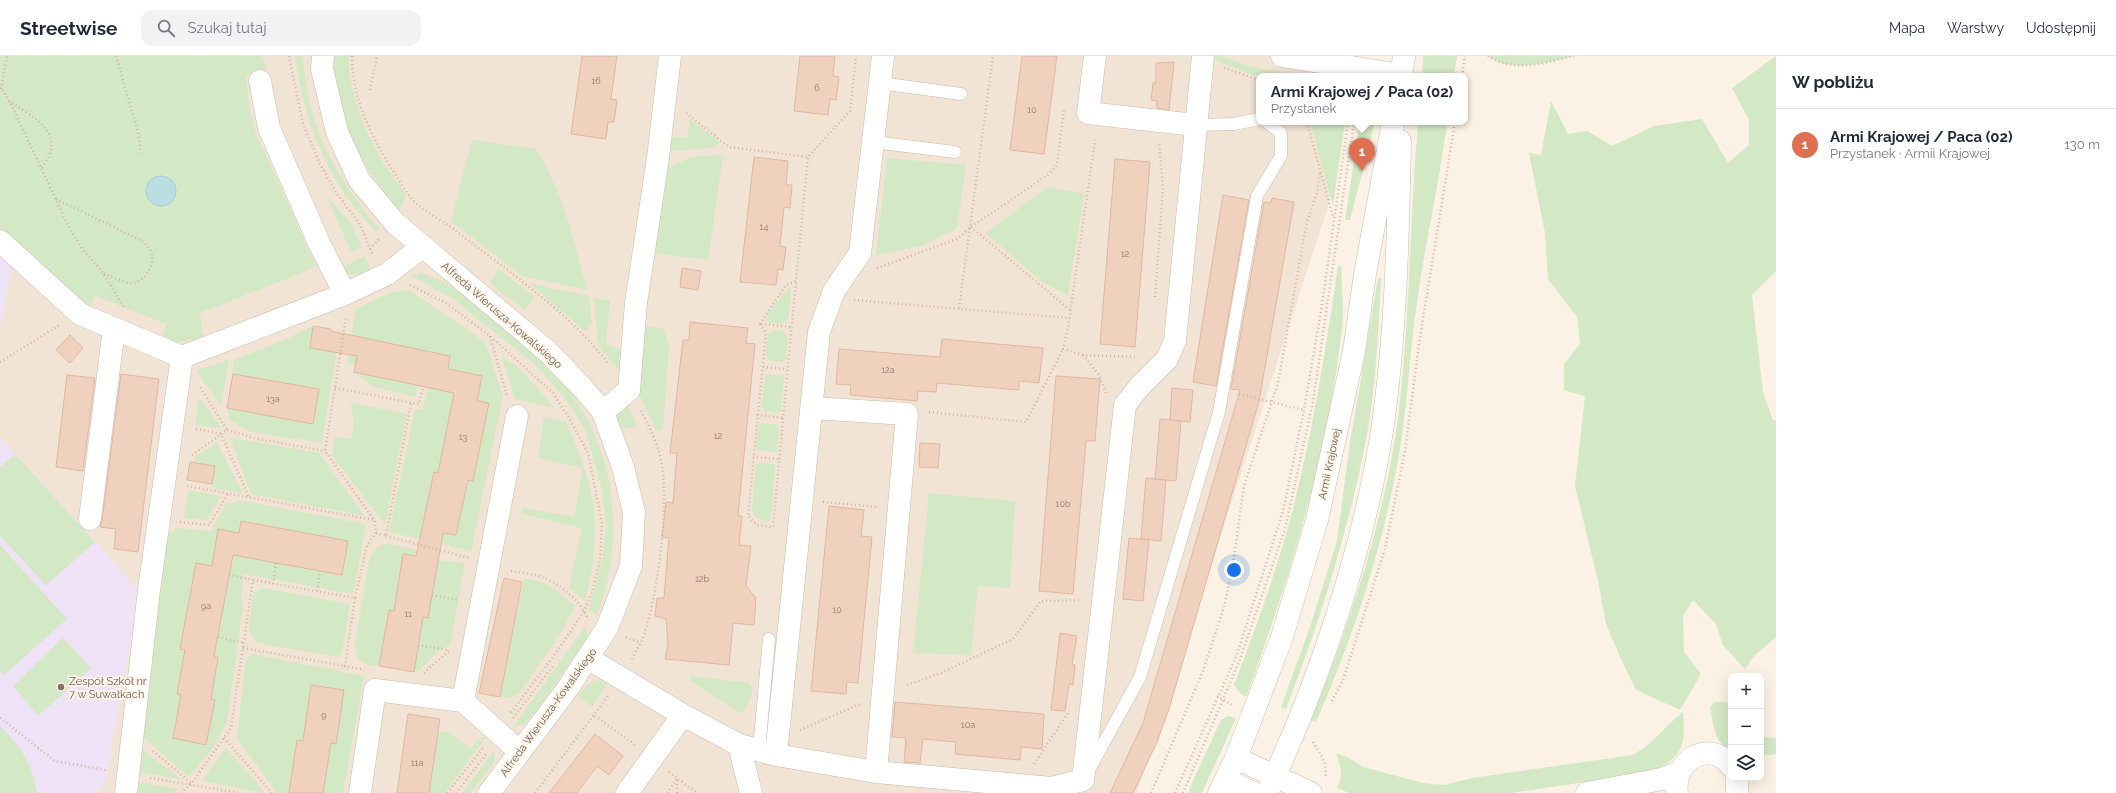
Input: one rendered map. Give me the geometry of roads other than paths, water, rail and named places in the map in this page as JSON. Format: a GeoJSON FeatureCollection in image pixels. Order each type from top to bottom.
{"type":"FeatureCollection","features":[{"type":"Feature","properties":{"kind":"street","name":"Alfreda Wierusza-Kowalskiego"},"geometry":{"type":"LineString","coordinates":[[322,56],[322,69],[338,132],[359,180],[394,223],[547,351],[581,386],[603,412],[624,467],[634,512],[631,566],[607,628],[589,659],[489,793]]}},
{"type":"Feature","properties":{"kind":"street"},"geometry":{"type":"LineString","coordinates":[[603,412],[629,390],[636,303],[658,158],[670,56]]}},
{"type":"Feature","properties":{"kind":"street"},"geometry":{"type":"LineString","coordinates":[[751,793],[763,746],[812,408],[819,332],[834,291],[860,253],[883,56]]}},
{"type":"Feature","properties":{"kind":"street"},"geometry":{"type":"LineString","coordinates":[[1095,56],[1088,113],[1195,125]]}},
{"type":"Feature","properties":{"kind":"street"},"geometry":{"type":"LineString","coordinates":[[589,659],[683,715],[763,746],[876,772],[1052,788],[1083,786],[1125,405],[1140,386],[1167,359],[1175,341],[1195,125],[1203,56]]}},
{"type":"Feature","properties":{"kind":"street"},"geometry":{"type":"LineString","coordinates":[[1286,56],[1402,71]]}},
{"type":"Feature","properties":{"kind":"street"},"geometry":{"type":"LineString","coordinates":[[260,81],[269,128],[346,303]]}},
{"type":"Feature","properties":{"kind":"street","name":"Armii Krajowej"},"geometry":{"type":"LineString","coordinates":[[1222,786],[1236,758],[1282,637],[1317,520],[1354,351],[1365,274],[1392,125]]}},
{"type":"Feature","properties":{"kind":"street"},"geometry":{"type":"LineString","coordinates":[[1271,785],[1312,686],[1333,624],[1361,534],[1376,462],[1390,361],[1399,185],[1400,125]]}},
{"type":"Feature","properties":{"kind":"street"},"geometry":{"type":"LineString","coordinates":[[0,241],[80,314],[182,357],[346,303],[422,247]]}},
{"type":"Feature","properties":{"kind":"street"},"geometry":{"type":"LineString","coordinates":[[90,519],[114,328]]}},
{"type":"Feature","properties":{"kind":"street"},"geometry":{"type":"LineString","coordinates":[[127,784],[149,590],[182,357]]}},
{"type":"Feature","properties":{"kind":"street"},"geometry":{"type":"LineString","coordinates":[[464,701],[512,408]]}},
{"type":"Feature","properties":{"kind":"street"},"geometry":{"type":"LineString","coordinates":[[812,408],[907,414],[899,509],[874,698],[876,772]]}},
{"type":"Feature","properties":{"kind":"street"},"geometry":{"type":"LineString","coordinates":[[360,793],[375,690],[464,701],[498,734],[520,752]]}},
{"type":"Feature","properties":{"kind":"street"},"geometry":{"type":"LineString","coordinates":[[627,793],[683,715]]}},
{"type":"Feature","properties":{"kind":"street"},"geometry":{"type":"LineString","coordinates":[[1677,793],[1676,782],[1679,772],[1684,764],[1702,754],[1721,757],[1728,763]]}},
{"type":"Feature","properties":{"kind":"street"},"geometry":{"type":"LineString","coordinates":[[1236,758],[1271,785],[1311,793]]}},
{"type":"Feature","properties":{"kind":"street"},"geometry":{"type":"LineString","coordinates":[[1587,793],[1662,779],[1679,772]]}},
{"type":"Feature","properties":{"kind":"street"},"geometry":{"type":"LineString","coordinates":[[1737,781],[1737,793]]}},
{"type":"Feature","properties":{"kind":"street"},"geometry":{"type":"LineString","coordinates":[[1222,786],[1253,793]]}},
{"type":"Feature","properties":{"kind":"lane"},"geometry":{"type":"LineString","coordinates":[[880,83],[962,94]]}},
{"type":"Feature","properties":{"kind":"lane"},"geometry":{"type":"LineString","coordinates":[[1195,125],[1234,124],[1256,120]]}},
{"type":"Feature","properties":{"kind":"lane"},"geometry":{"type":"LineString","coordinates":[[1083,786],[1140,677],[1220,412],[1257,196],[1281,156],[1281,133],[1271,125]]}},
{"type":"Feature","properties":{"kind":"lane"},"geometry":{"type":"LineString","coordinates":[[873,142],[955,152]]}},
{"type":"Feature","properties":{"kind":"lane"},"geometry":{"type":"LineString","coordinates":[[763,746],[769,638]]}},
{"type":"Feature","properties":{"kind":"water"},"geometry":{"type":"Polygon","coordinates":[[[161,176],[172,180],[176,191],[172,202],[161,206],[150,202],[146,191],[150,180],[161,176]]]}},
{"type":"Feature","properties":{"kind":"place","name":"Armi Krajowej / Paca (02)"},"geometry":{"type":"Point","coordinates":[1362,171]}},
{"type":"Feature","properties":{"kind":"place","name":"Zespół Szkół nr 7 w Suwałkach"},"geometry":{"type":"Point","coordinates":[61,687]}}]}
